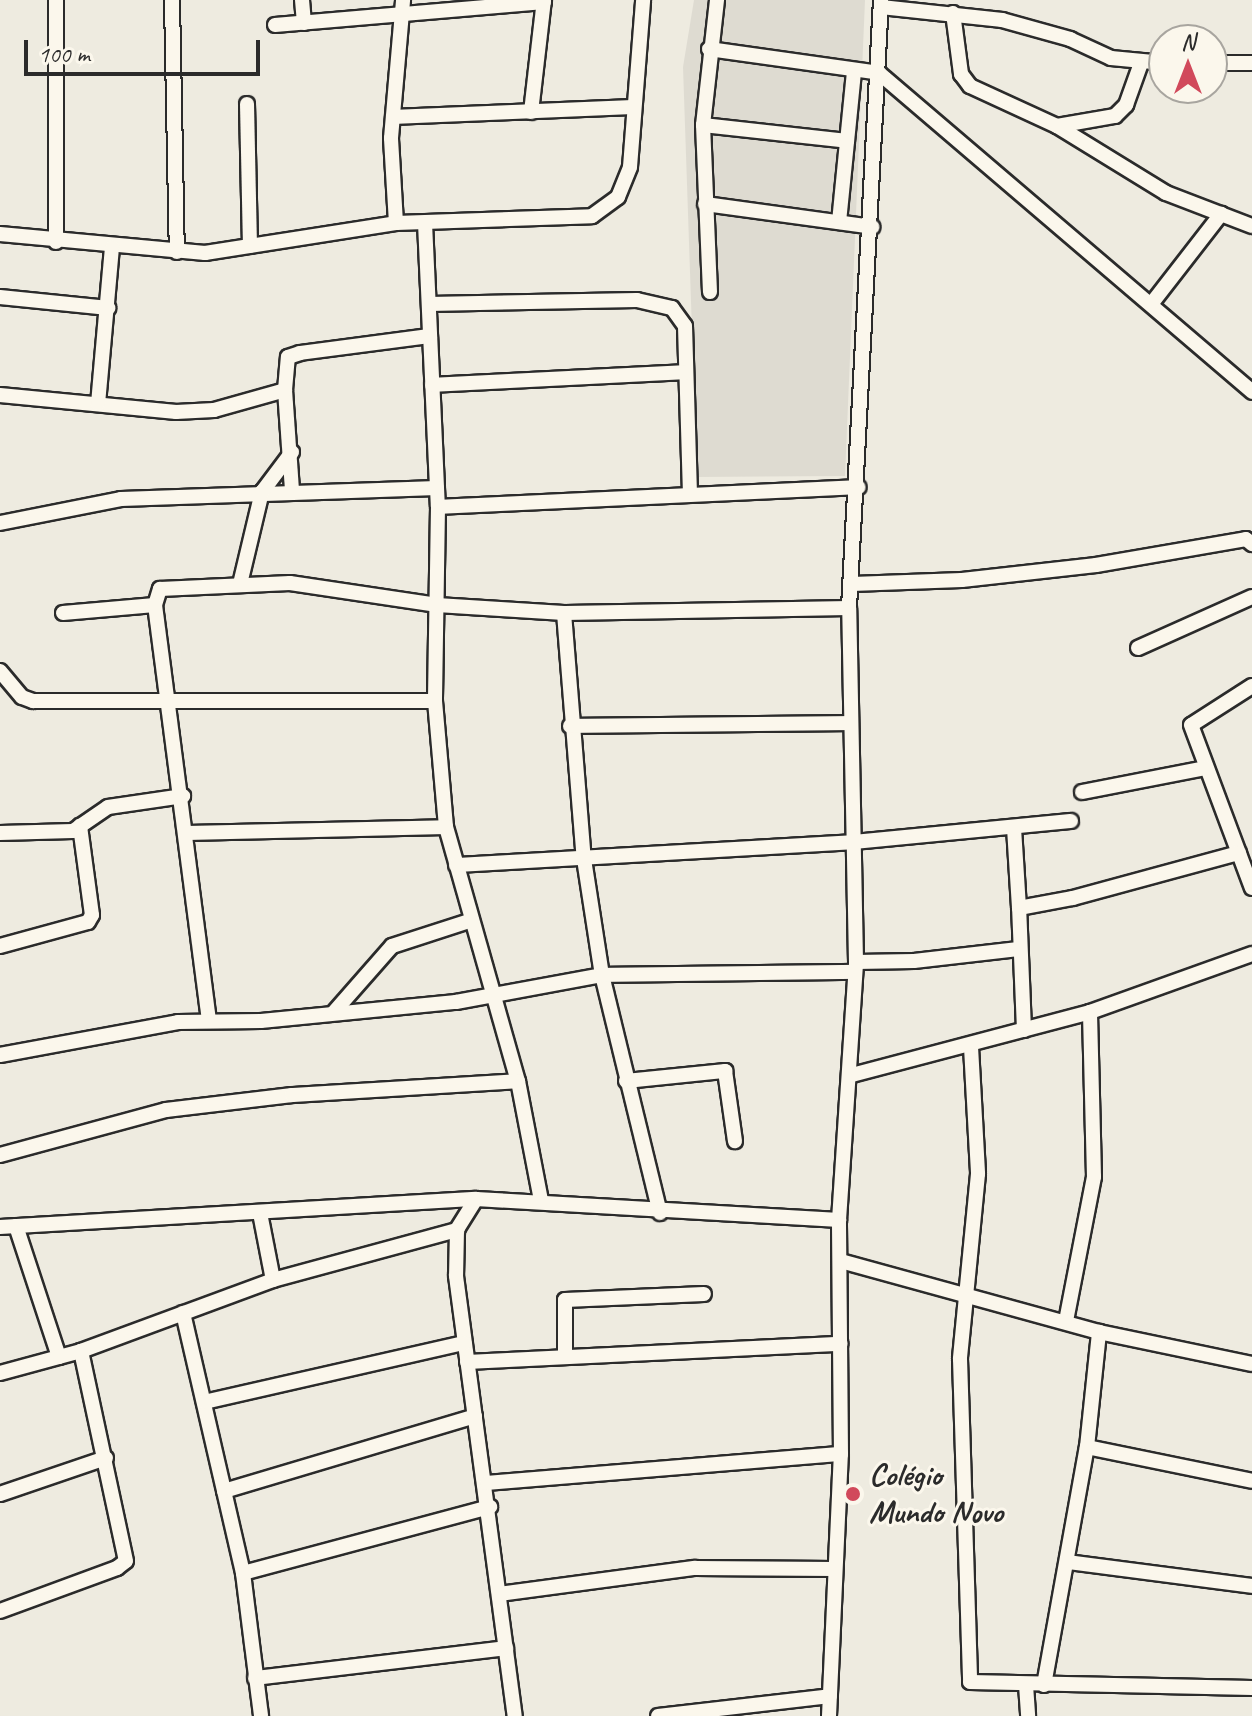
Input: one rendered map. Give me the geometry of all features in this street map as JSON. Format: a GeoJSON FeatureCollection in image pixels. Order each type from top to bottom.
{"type":"FeatureCollection","features":[{"type":"Feature","properties":{"kind":"street"},"geometry":{"type":"LineString","coordinates":[[56,0],[56,242]]}},
{"type":"Feature","properties":{"kind":"street"},"geometry":{"type":"LineString","coordinates":[[172,0],[177,252]]}},
{"type":"Feature","properties":{"kind":"street"},"geometry":{"type":"LineString","coordinates":[[302,0],[304,23]]}},
{"type":"Feature","properties":{"kind":"street"},"geometry":{"type":"LineString","coordinates":[[0,234],[112,248],[177,252],[250,246],[396,223],[592,216],[618,197],[626,182],[643,0]]}},
{"type":"Feature","properties":{"kind":"street"},"geometry":{"type":"LineString","coordinates":[[710,292],[703,125],[709,49],[717,0]]}},
{"type":"Feature","properties":{"kind":"street"},"geometry":{"type":"LineString","coordinates":[[275,25],[402,8],[544,1],[531,112]]}},
{"type":"Feature","properties":{"kind":"street"},"geometry":{"type":"LineString","coordinates":[[829,1716],[841,1454],[839,1220],[852,1075],[856,967],[848,723],[849,608],[859,487],[881,4],[1033,27],[1111,58],[1148,63]]}},
{"type":"Feature","properties":{"kind":"street"},"geometry":{"type":"LineString","coordinates":[[396,223],[393,117],[402,8]]}},
{"type":"Feature","properties":{"kind":"street"},"geometry":{"type":"LineString","coordinates":[[953,13],[964,81],[1057,126],[1166,193],[1252,226]]}},
{"type":"Feature","properties":{"kind":"street"},"geometry":{"type":"LineString","coordinates":[[709,49],[854,72],[879,73],[1152,303],[1252,392]]}},
{"type":"Feature","properties":{"kind":"street"},"geometry":{"type":"LineString","coordinates":[[1057,126],[1115,116],[1126,105],[1141,63]]}},
{"type":"Feature","properties":{"kind":"street"},"geometry":{"type":"LineString","coordinates":[[1228,63],[1252,63]]}},
{"type":"Feature","properties":{"kind":"street"},"geometry":{"type":"LineString","coordinates":[[839,222],[854,72]]}},
{"type":"Feature","properties":{"kind":"street"},"geometry":{"type":"LineString","coordinates":[[247,104],[250,246]]}},
{"type":"Feature","properties":{"kind":"street"},"geometry":{"type":"LineString","coordinates":[[393,117],[632,107]]}},
{"type":"Feature","properties":{"kind":"street"},"geometry":{"type":"LineString","coordinates":[[703,125],[847,141]]}},
{"type":"Feature","properties":{"kind":"street"},"geometry":{"type":"LineString","coordinates":[[705,204],[872,227]]}},
{"type":"Feature","properties":{"kind":"street"},"geometry":{"type":"LineString","coordinates":[[1152,303],[1221,214]]}},
{"type":"Feature","properties":{"kind":"street"},"geometry":{"type":"LineString","coordinates":[[425,223],[438,507],[435,701],[446,827],[518,1081],[541,1201]]}},
{"type":"Feature","properties":{"kind":"street"},"geometry":{"type":"LineString","coordinates":[[98,404],[112,248]]}},
{"type":"Feature","properties":{"kind":"street"},"geometry":{"type":"LineString","coordinates":[[0,297],[108,308]]}},
{"type":"Feature","properties":{"kind":"street"},"geometry":{"type":"LineString","coordinates":[[429,304],[660,302],[685,326],[690,493]]}},
{"type":"Feature","properties":{"kind":"street"},"geometry":{"type":"LineString","coordinates":[[292,491],[292,452],[285,390],[288,357],[430,336]]}},
{"type":"Feature","properties":{"kind":"street"},"geometry":{"type":"LineString","coordinates":[[432,385],[686,372]]}},
{"type":"Feature","properties":{"kind":"street"},"geometry":{"type":"LineString","coordinates":[[0,395],[214,410],[285,390]]}},
{"type":"Feature","properties":{"kind":"street"},"geometry":{"type":"LineString","coordinates":[[240,584],[262,492],[292,452]]}},
{"type":"Feature","properties":{"kind":"street"},"geometry":{"type":"LineString","coordinates":[[438,507],[859,487]]}},
{"type":"Feature","properties":{"kind":"street"},"geometry":{"type":"LineString","coordinates":[[0,523],[121,499],[437,488]]}},
{"type":"Feature","properties":{"kind":"street"},"geometry":{"type":"LineString","coordinates":[[852,584],[962,580],[1096,565],[1250,538]]}},
{"type":"Feature","properties":{"kind":"street"},"geometry":{"type":"LineString","coordinates":[[209,1020],[183,796],[166,702],[155,605],[160,589],[290,583],[437,605],[564,613],[849,608]]}},
{"type":"Feature","properties":{"kind":"street"},"geometry":{"type":"LineString","coordinates":[[1138,648],[1252,597]]}},
{"type":"Feature","properties":{"kind":"street"},"geometry":{"type":"LineString","coordinates":[[63,613],[155,605]]}},
{"type":"Feature","properties":{"kind":"street"},"geometry":{"type":"LineString","coordinates":[[564,613],[570,726],[584,859],[602,975],[660,1213]]}},
{"type":"Feature","properties":{"kind":"street"},"geometry":{"type":"LineString","coordinates":[[0,671],[22,697],[33,701],[435,701]]}},
{"type":"Feature","properties":{"kind":"street"},"geometry":{"type":"LineString","coordinates":[[1251,687],[1191,725],[1252,888]]}},
{"type":"Feature","properties":{"kind":"street"},"geometry":{"type":"LineString","coordinates":[[570,726],[848,723]]}},
{"type":"Feature","properties":{"kind":"street"},"geometry":{"type":"LineString","coordinates":[[1082,792],[1206,768]]}},
{"type":"Feature","properties":{"kind":"street"},"geometry":{"type":"LineString","coordinates":[[0,833],[63,832],[80,826],[108,807],[183,796]]}},
{"type":"Feature","properties":{"kind":"street"},"geometry":{"type":"LineString","coordinates":[[456,865],[853,842],[1071,821]]}},
{"type":"Feature","properties":{"kind":"street"},"geometry":{"type":"LineString","coordinates":[[0,946],[88,922],[92,915],[80,826]]}},
{"type":"Feature","properties":{"kind":"street"},"geometry":{"type":"LineString","coordinates":[[187,833],[446,827]]}},
{"type":"Feature","properties":{"kind":"street"},"geometry":{"type":"LineString","coordinates":[[1014,828],[1024,1030]]}},
{"type":"Feature","properties":{"kind":"street"},"geometry":{"type":"LineString","coordinates":[[1019,908],[1239,853]]}},
{"type":"Feature","properties":{"kind":"street"},"geometry":{"type":"LineString","coordinates":[[334,1012],[392,946],[472,920]]}},
{"type":"Feature","properties":{"kind":"street"},"geometry":{"type":"LineString","coordinates":[[0,1055],[111,1031],[209,1020],[261,1021],[456,1002],[493,992],[602,975],[856,967],[1018,949]]}},
{"type":"Feature","properties":{"kind":"street"},"geometry":{"type":"LineString","coordinates":[[852,1075],[971,1047],[1090,1012],[1252,954]]}},
{"type":"Feature","properties":{"kind":"street"},"geometry":{"type":"LineString","coordinates":[[1066,1321],[1094,1177],[1090,1012]]}},
{"type":"Feature","properties":{"kind":"street"},"geometry":{"type":"LineString","coordinates":[[971,1047],[978,1174],[963,1291],[960,1359],[969,1679],[974,1684],[1252,1688]]}},
{"type":"Feature","properties":{"kind":"street"},"geometry":{"type":"LineString","coordinates":[[626,1081],[725,1071],[735,1141]]}},
{"type":"Feature","properties":{"kind":"street"},"geometry":{"type":"LineString","coordinates":[[0,1155],[166,1110],[292,1095],[518,1081]]}},
{"type":"Feature","properties":{"kind":"street"},"geometry":{"type":"LineString","coordinates":[[0,1227],[476,1199],[541,1201],[660,1213],[839,1220]]}},
{"type":"Feature","properties":{"kind":"street"},"geometry":{"type":"LineString","coordinates":[[476,1199],[457,1230],[464,1343],[487,1483],[515,1716]]}},
{"type":"Feature","properties":{"kind":"street"},"geometry":{"type":"LineString","coordinates":[[260,1213],[273,1280]]}},
{"type":"Feature","properties":{"kind":"street"},"geometry":{"type":"LineString","coordinates":[[16,1226],[59,1357]]}},
{"type":"Feature","properties":{"kind":"street"},"geometry":{"type":"LineString","coordinates":[[0,1373],[81,1351],[273,1280],[457,1230]]}},
{"type":"Feature","properties":{"kind":"street"},"geometry":{"type":"LineString","coordinates":[[841,1261],[963,1291],[1099,1332],[1252,1364]]}},
{"type":"Feature","properties":{"kind":"street"},"geometry":{"type":"LineString","coordinates":[[565,1357],[565,1300],[704,1294]]}},
{"type":"Feature","properties":{"kind":"street"},"geometry":{"type":"LineString","coordinates":[[183,1313],[243,1573],[261,1716]]}},
{"type":"Feature","properties":{"kind":"street"},"geometry":{"type":"LineString","coordinates":[[1044,1685],[1087,1447],[1099,1332]]}},
{"type":"Feature","properties":{"kind":"street"},"geometry":{"type":"LineString","coordinates":[[204,1402],[464,1343]]}},
{"type":"Feature","properties":{"kind":"street"},"geometry":{"type":"LineString","coordinates":[[467,1362],[841,1344]]}},
{"type":"Feature","properties":{"kind":"street"},"geometry":{"type":"LineString","coordinates":[[0,1611],[126,1561],[81,1351]]}},
{"type":"Feature","properties":{"kind":"street"},"geometry":{"type":"LineString","coordinates":[[224,1491],[475,1416]]}},
{"type":"Feature","properties":{"kind":"street"},"geometry":{"type":"LineString","coordinates":[[1087,1447],[1250,1477]]}},
{"type":"Feature","properties":{"kind":"street"},"geometry":{"type":"LineString","coordinates":[[487,1483],[841,1454]]}},
{"type":"Feature","properties":{"kind":"street"},"geometry":{"type":"LineString","coordinates":[[0,1494],[106,1458]]}},
{"type":"Feature","properties":{"kind":"street"},"geometry":{"type":"LineString","coordinates":[[243,1573],[490,1507]]}},
{"type":"Feature","properties":{"kind":"street"},"geometry":{"type":"LineString","coordinates":[[1068,1562],[1252,1586]]}},
{"type":"Feature","properties":{"kind":"street"},"geometry":{"type":"LineString","coordinates":[[499,1594],[695,1568],[834,1569]]}},
{"type":"Feature","properties":{"kind":"street"},"geometry":{"type":"LineString","coordinates":[[255,1678],[506,1648]]}},
{"type":"Feature","properties":{"kind":"street"},"geometry":{"type":"LineString","coordinates":[[1026,1685],[1028,1716]]}},
{"type":"Feature","properties":{"kind":"street"},"geometry":{"type":"LineString","coordinates":[[658,1716],[830,1696]]}},
{"type":"Feature","properties":{"kind":"shaded area"},"geometry":{"type":"Polygon","coordinates":[[[694,0],[865,0],[845,476],[697,477],[683,67],[694,0]]]}},
{"type":"Feature","properties":{"kind":"place","name":"Colégio Mundo Novo"},"geometry":{"type":"Point","coordinates":[853,1494]}}]}
